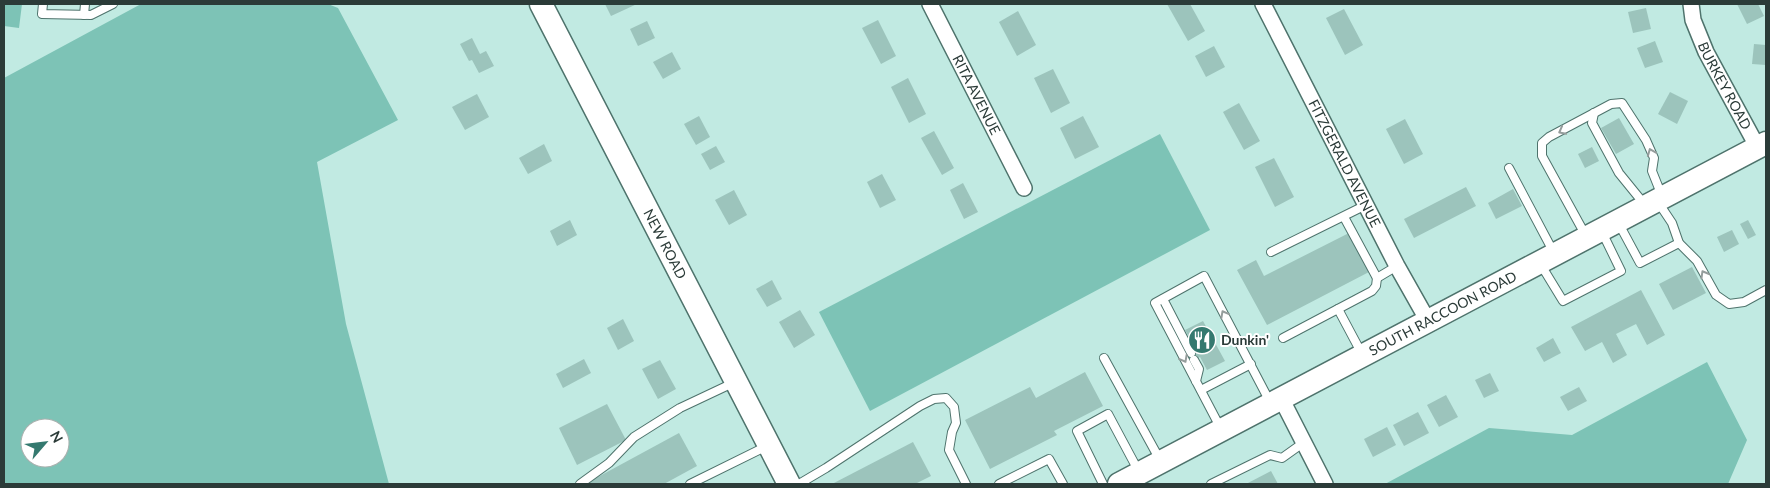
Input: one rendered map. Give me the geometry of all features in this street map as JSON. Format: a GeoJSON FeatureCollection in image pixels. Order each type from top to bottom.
{"type":"FeatureCollection","features":[{"type":"Feature","properties":{"kind":"street","name":"NEW ROAD"},"geometry":{"type":"LineString","coordinates":[[541,4],[789,484]]}},
{"type":"Feature","properties":{"kind":"street","name":"RITA AVENUE"},"geometry":{"type":"LineString","coordinates":[[930,4],[1024,188]]}},
{"type":"Feature","properties":{"kind":"street","name":"FITZGERALD AVENUE"},"geometry":{"type":"LineString","coordinates":[[1263,4],[1366,206],[1428,321]]}},
{"type":"Feature","properties":{"kind":"street","name":"BURKEY ROAD"},"geometry":{"type":"LineString","coordinates":[[1691,4],[1702,44],[1763,151]]}},
{"type":"Feature","properties":{"kind":"street","name":"SOUTH RACCOON ROAD"},"geometry":{"type":"LineString","coordinates":[[1121,482],[1655,201],[1763,151]]}},
{"type":"Feature","properties":{"kind":"street"},"geometry":{"type":"LineString","coordinates":[[1276,401],[1303,442],[1325,484]]}},
{"type":"Feature","properties":{"kind":"lane"},"geometry":{"type":"LineString","coordinates":[[43,4],[42,14],[84,15],[91,15],[113,4]]}},
{"type":"Feature","properties":{"kind":"lane"},"geometry":{"type":"LineString","coordinates":[[84,15],[85,4]]}},
{"type":"Feature","properties":{"kind":"lane"},"geometry":{"type":"LineString","coordinates":[[1655,201],[1652,171],[1654,158],[1646,140],[1622,104],[1611,104],[1542,143],[1542,156],[1602,230],[1640,262],[1679,243]]}},
{"type":"Feature","properties":{"kind":"lane"},"geometry":{"type":"LineString","coordinates":[[1594,113],[1592,123],[1619,173],[1655,201],[1672,224],[1679,243],[1697,261],[1716,295],[1729,304],[1744,302],[1766,290]]}},
{"type":"Feature","properties":{"kind":"lane"},"geometry":{"type":"LineString","coordinates":[[1509,168],[1563,301],[1621,271],[1602,230]]}},
{"type":"Feature","properties":{"kind":"lane"},"geometry":{"type":"LineString","coordinates":[[1271,252],[1366,206]]}},
{"type":"Feature","properties":{"kind":"lane"},"geometry":{"type":"LineString","coordinates":[[1283,338],[1372,292],[1376,286],[1377,278],[1344,216]]}},
{"type":"Feature","properties":{"kind":"lane"},"geometry":{"type":"LineString","coordinates":[[1377,278],[1398,266]]}},
{"type":"Feature","properties":{"kind":"lane"},"geometry":{"type":"LineString","coordinates":[[1222,430],[1155,303],[1204,276],[1251,364],[1276,401]]}},
{"type":"Feature","properties":{"kind":"lane"},"geometry":{"type":"LineString","coordinates":[[1163,299],[1199,369],[1196,381]]}},
{"type":"Feature","properties":{"kind":"lane"},"geometry":{"type":"LineString","coordinates":[[1338,309],[1363,356]]}},
{"type":"Feature","properties":{"kind":"lane"},"geometry":{"type":"LineString","coordinates":[[1104,358],[1161,462]]}},
{"type":"Feature","properties":{"kind":"lane"},"geometry":{"type":"LineString","coordinates":[[1201,390],[1251,364]]}},
{"type":"Feature","properties":{"kind":"lane"},"geometry":{"type":"LineString","coordinates":[[580,484],[609,463],[634,437],[680,408],[736,382]]}},
{"type":"Feature","properties":{"kind":"lane"},"geometry":{"type":"LineString","coordinates":[[799,484],[920,406],[934,400],[946,398],[954,406],[956,423],[952,432],[949,450],[966,484]]}},
{"type":"Feature","properties":{"kind":"lane"},"geometry":{"type":"LineString","coordinates":[[1108,414],[1121,482],[1076,431],[1108,414]]}},
{"type":"Feature","properties":{"kind":"lane"},"geometry":{"type":"LineString","coordinates":[[1211,484],[1270,455],[1282,458],[1303,442]]}},
{"type":"Feature","properties":{"kind":"lane"},"geometry":{"type":"LineString","coordinates":[[690,484],[769,445]]}},
{"type":"Feature","properties":{"kind":"lane"},"geometry":{"type":"LineString","coordinates":[[999,484],[1014,481],[1049,459],[1063,484]]}},
{"type":"Feature","properties":{"kind":"green space"},"geometry":{"type":"Polygon","coordinates":[[[4,4],[22,4],[19,28],[4,26],[4,4]]]}},
{"type":"Feature","properties":{"kind":"green space"},"geometry":{"type":"Polygon","coordinates":[[[141,4],[328,4],[338,8],[398,120],[317,162],[346,324],[389,484],[4,484],[4,78],[141,4]]]}},
{"type":"Feature","properties":{"kind":"green space"},"geometry":{"type":"Polygon","coordinates":[[[1160,134],[1210,230],[870,411],[819,312],[1160,134]]]}},
{"type":"Feature","properties":{"kind":"green space"},"geometry":{"type":"Polygon","coordinates":[[[1707,362],[1747,440],[1728,484],[1385,484],[1489,428],[1572,435],[1707,362]]]}},
{"type":"Feature","properties":{"kind":"building"},"geometry":{"type":"Polygon","coordinates":[[[605,4],[637,4],[611,16],[605,4]]]}},
{"type":"Feature","properties":{"kind":"building"},"geometry":{"type":"Polygon","coordinates":[[[1167,4],[1190,4],[1205,31],[1188,41],[1167,4]]]}},
{"type":"Feature","properties":{"kind":"building"},"geometry":{"type":"Polygon","coordinates":[[[1737,4],[1758,4],[1764,16],[1747,24],[1737,4]]]}},
{"type":"Feature","properties":{"kind":"building"},"geometry":{"type":"Polygon","coordinates":[[[1646,8],[1651,29],[1633,33],[1628,12],[1646,8]]]}},
{"type":"Feature","properties":{"kind":"building"},"geometry":{"type":"Polygon","coordinates":[[[1344,9],[1363,45],[1345,55],[1326,18],[1344,9]]]}},
{"type":"Feature","properties":{"kind":"building"},"geometry":{"type":"Polygon","coordinates":[[[1018,11],[1036,45],[1017,56],[999,22],[1018,11]]]}},
{"type":"Feature","properties":{"kind":"building"},"geometry":{"type":"Polygon","coordinates":[[[878,20],[896,56],[881,64],[862,28],[878,20]]]}},
{"type":"Feature","properties":{"kind":"building"},"geometry":{"type":"Polygon","coordinates":[[[647,21],[655,38],[638,46],[630,29],[647,21]]]}},
{"type":"Feature","properties":{"kind":"building"},"geometry":{"type":"Polygon","coordinates":[[[472,38],[480,54],[486,51],[494,66],[479,73],[472,60],[469,61],[460,44],[472,38]]]}},
{"type":"Feature","properties":{"kind":"building"},"geometry":{"type":"Polygon","coordinates":[[[1655,41],[1663,62],[1645,68],[1637,48],[1655,41]]]}},
{"type":"Feature","properties":{"kind":"building"},"geometry":{"type":"Polygon","coordinates":[[[1754,44],[1766,45],[1766,65],[1752,64],[1754,44]]]}},
{"type":"Feature","properties":{"kind":"building"},"geometry":{"type":"Polygon","coordinates":[[[1214,46],[1225,67],[1206,77],[1195,56],[1214,46]]]}},
{"type":"Feature","properties":{"kind":"building"},"geometry":{"type":"Polygon","coordinates":[[[672,52],[681,69],[663,79],[653,62],[672,52]]]}},
{"type":"Feature","properties":{"kind":"building"},"geometry":{"type":"Polygon","coordinates":[[[1053,69],[1070,103],[1051,113],[1034,78],[1053,69]]]}},
{"type":"Feature","properties":{"kind":"building"},"geometry":{"type":"Polygon","coordinates":[[[908,78],[926,114],[909,123],[891,87],[908,78]]]}},
{"type":"Feature","properties":{"kind":"building"},"geometry":{"type":"Polygon","coordinates":[[[1670,92],[1688,101],[1677,124],[1658,114],[1670,92]]]}},
{"type":"Feature","properties":{"kind":"building"},"geometry":{"type":"Polygon","coordinates":[[[477,94],[489,117],[465,130],[452,107],[477,94]]]}},
{"type":"Feature","properties":{"kind":"building"},"geometry":{"type":"Polygon","coordinates":[[[1239,103],[1260,141],[1244,150],[1223,112],[1239,103]]]}},
{"type":"Feature","properties":{"kind":"building"},"geometry":{"type":"Polygon","coordinates":[[[699,116],[710,137],[696,145],[684,124],[699,116]]]}},
{"type":"Feature","properties":{"kind":"building"},"geometry":{"type":"Polygon","coordinates":[[[1083,116],[1099,147],[1075,159],[1060,128],[1083,116]]]}},
{"type":"Feature","properties":{"kind":"building"},"geometry":{"type":"Polygon","coordinates":[[[1619,118],[1634,144],[1616,154],[1601,128],[1619,118]]]}},
{"type":"Feature","properties":{"kind":"building"},"geometry":{"type":"Polygon","coordinates":[[[1405,119],[1423,154],[1404,164],[1386,129],[1405,119]]]}},
{"type":"Feature","properties":{"kind":"building"},"geometry":{"type":"Polygon","coordinates":[[[934,131],[954,168],[942,175],[921,138],[934,131]]]}},
{"type":"Feature","properties":{"kind":"building"},"geometry":{"type":"Polygon","coordinates":[[[544,144],[552,161],[528,174],[519,158],[544,144]]]}},
{"type":"Feature","properties":{"kind":"building"},"geometry":{"type":"Polygon","coordinates":[[[716,146],[725,162],[710,170],[701,154],[716,146]]]}},
{"type":"Feature","properties":{"kind":"building"},"geometry":{"type":"Polygon","coordinates":[[[1592,147],[1599,161],[1585,168],[1578,154],[1592,147]]]}},
{"type":"Feature","properties":{"kind":"building"},"geometry":{"type":"Polygon","coordinates":[[[1274,158],[1294,197],[1275,207],[1255,167],[1274,158]]]}},
{"type":"Feature","properties":{"kind":"building"},"geometry":{"type":"Polygon","coordinates":[[[882,174],[896,200],[880,208],[867,182],[882,174]]]}},
{"type":"Feature","properties":{"kind":"building"},"geometry":{"type":"Polygon","coordinates":[[[963,183],[978,212],[964,219],[950,190],[963,183]]]}},
{"type":"Feature","properties":{"kind":"building"},"geometry":{"type":"Polygon","coordinates":[[[1466,187],[1476,206],[1414,238],[1404,219],[1466,187]]]}},
{"type":"Feature","properties":{"kind":"building"},"geometry":{"type":"Polygon","coordinates":[[[1513,189],[1522,206],[1496,219],[1488,203],[1513,189]]]}},
{"type":"Feature","properties":{"kind":"building"},"geometry":{"type":"Polygon","coordinates":[[[734,190],[747,215],[729,225],[715,200],[734,190]]]}},
{"type":"Feature","properties":{"kind":"building"},"geometry":{"type":"Polygon","coordinates":[[[570,220],[577,235],[557,246],[550,231],[570,220]]]}},
{"type":"Feature","properties":{"kind":"building"},"geometry":{"type":"Polygon","coordinates":[[[1748,220],[1756,235],[1748,239],[1740,224],[1748,220]]]}},
{"type":"Feature","properties":{"kind":"building"},"geometry":{"type":"Polygon","coordinates":[[[1732,230],[1739,244],[1724,252],[1717,237],[1732,230]]]}},
{"type":"Feature","properties":{"kind":"building"},"geometry":{"type":"Polygon","coordinates":[[[1349,233],[1369,272],[1267,325],[1237,270],[1256,260],[1264,276],[1349,233]]]}},
{"type":"Feature","properties":{"kind":"building"},"geometry":{"type":"Polygon","coordinates":[[[1692,267],[1706,293],[1673,310],[1659,284],[1692,267]]]}},
{"type":"Feature","properties":{"kind":"building"},"geometry":{"type":"Polygon","coordinates":[[[772,280],[782,299],[767,307],[756,289],[772,280]]]}},
{"type":"Feature","properties":{"kind":"building"},"geometry":{"type":"Polygon","coordinates":[[[1641,290],[1665,335],[1647,345],[1636,324],[1616,334],[1627,355],[1613,363],[1602,342],[1585,351],[1571,327],[1641,290]]]}},
{"type":"Feature","properties":{"kind":"building"},"geometry":{"type":"Polygon","coordinates":[[[800,310],[815,335],[794,348],[779,322],[800,310]]]}},
{"type":"Feature","properties":{"kind":"building"},"geometry":{"type":"Polygon","coordinates":[[[623,319],[634,341],[618,350],[607,328],[623,319]]]}},
{"type":"Feature","properties":{"kind":"building","name":"Dunkin'"},"geometry":{"type":"Polygon","coordinates":[[[1203,321],[1225,361],[1207,370],[1200,357],[1193,361],[1189,354],[1196,350],[1185,330],[1203,321]]]}},
{"type":"Feature","properties":{"kind":"building"},"geometry":{"type":"Polygon","coordinates":[[[1553,338],[1561,353],[1544,362],[1536,348],[1553,338]]]}},
{"type":"Feature","properties":{"kind":"building"},"geometry":{"type":"Polygon","coordinates":[[[584,359],[591,373],[563,388],[556,374],[584,359]]]}},
{"type":"Feature","properties":{"kind":"building"},"geometry":{"type":"Polygon","coordinates":[[[660,360],[676,389],[658,399],[642,369],[660,360]]]}},
{"type":"Feature","properties":{"kind":"building"},"geometry":{"type":"Polygon","coordinates":[[[1085,372],[1103,406],[1054,431],[1057,435],[990,469],[965,420],[1030,387],[1036,398],[1085,372]]]}},
{"type":"Feature","properties":{"kind":"building"},"geometry":{"type":"Polygon","coordinates":[[[1490,373],[1499,391],[1484,398],[1475,380],[1490,373]]]}},
{"type":"Feature","properties":{"kind":"building"},"geometry":{"type":"Polygon","coordinates":[[[1579,387],[1587,401],[1568,411],[1560,397],[1579,387]]]}},
{"type":"Feature","properties":{"kind":"building"},"geometry":{"type":"Polygon","coordinates":[[[1446,395],[1458,417],[1439,427],[1427,405],[1446,395]]]}},
{"type":"Feature","properties":{"kind":"building"},"geometry":{"type":"Polygon","coordinates":[[[607,404],[626,440],[577,465],[559,428],[607,404]]]}},
{"type":"Feature","properties":{"kind":"building"},"geometry":{"type":"Polygon","coordinates":[[[1418,412],[1429,433],[1404,446],[1393,425],[1418,412]]]}},
{"type":"Feature","properties":{"kind":"building"},"geometry":{"type":"Polygon","coordinates":[[[1387,427],[1396,445],[1373,457],[1364,439],[1387,427]]]}},
{"type":"Feature","properties":{"kind":"building"},"geometry":{"type":"Polygon","coordinates":[[[679,433],[697,466],[664,484],[585,484],[679,433]]]}},
{"type":"Feature","properties":{"kind":"building"},"geometry":{"type":"Polygon","coordinates":[[[913,442],[931,476],[915,484],[832,484],[913,442]]]}},
{"type":"Feature","properties":{"kind":"building"},"geometry":{"type":"Polygon","coordinates":[[[1271,471],[1278,484],[1246,484],[1271,471]]]}},
{"type":"Feature","properties":{"kind":"place","name":"Dunkin'"},"geometry":{"type":"Point","coordinates":[1202,340]}}]}
